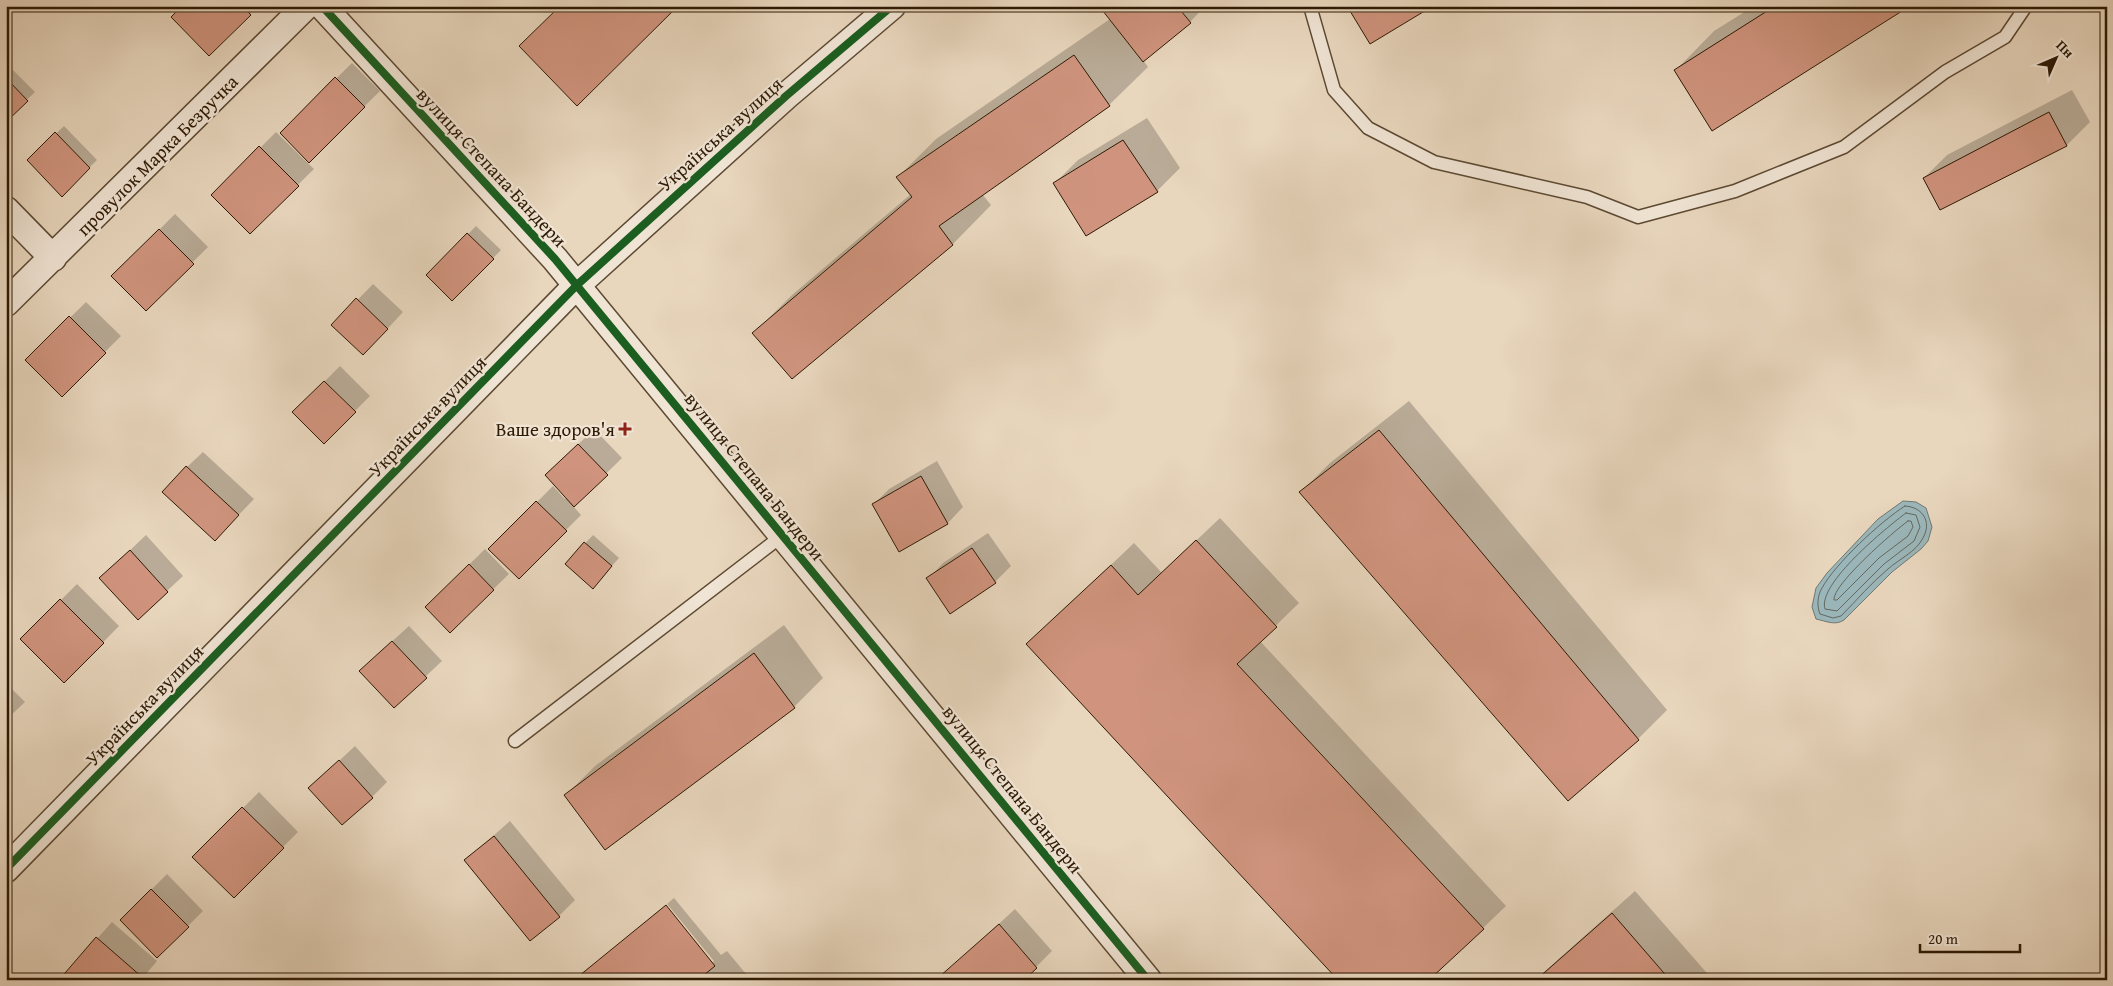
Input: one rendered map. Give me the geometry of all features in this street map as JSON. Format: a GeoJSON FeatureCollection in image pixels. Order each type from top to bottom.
{"type":"FeatureCollection","features":[{"type":"Feature","properties":{"kind":"street","name":"провулок Марка Безручка"},"geometry":{"type":"LineString","coordinates":[[6,303],[306,6]]}},
{"type":"Feature","properties":{"kind":"street","name":"вулиця Степана Бандери"},"geometry":{"type":"LineString","coordinates":[[322,6],[577,285],[1148,980]]}},
{"type":"Feature","properties":{"kind":"street","name":"Українська вулиця"},"geometry":{"type":"LineString","coordinates":[[6,869],[577,285],[786,96],[892,6]]}},
{"type":"Feature","properties":{"kind":"street"},"geometry":{"type":"LineString","coordinates":[[6,210],[52,258]]}},
{"type":"Feature","properties":{"kind":"lane"},"geometry":{"type":"LineString","coordinates":[[1310,6],[1334,90],[1368,128],[1434,162],[1588,197],[1638,217],[1736,191],[1844,147],[1945,72],[2005,37],[2026,6]]}},
{"type":"Feature","properties":{"kind":"lane"},"geometry":{"type":"LineString","coordinates":[[515,741],[783,535]]}},
{"type":"Feature","properties":{"kind":"water"},"geometry":{"type":"Polygon","coordinates":[[[1903,501],[1916,502],[1926,508],[1932,527],[1928,541],[1892,572],[1844,620],[1834,623],[1816,619],[1812,607],[1816,588],[1827,573],[1878,519],[1903,501]]]}},
{"type":"Feature","properties":{"kind":"building"},"geometry":{"type":"Polygon","coordinates":[[[182,6],[242,6],[251,15],[209,56],[171,17],[182,6]]]}},
{"type":"Feature","properties":{"kind":"building"},"geometry":{"type":"Polygon","coordinates":[[[560,6],[678,6],[577,106],[519,46],[560,6]]]}},
{"type":"Feature","properties":{"kind":"building"},"geometry":{"type":"Polygon","coordinates":[[[1099,6],[1177,6],[1191,23],[1143,62],[1099,6]]]}},
{"type":"Feature","properties":{"kind":"building"},"geometry":{"type":"Polygon","coordinates":[[[1347,6],[1433,6],[1370,44],[1347,6]]]}},
{"type":"Feature","properties":{"kind":"building"},"geometry":{"type":"Polygon","coordinates":[[[1775,6],[1910,6],[1712,131],[1674,70],[1775,6]]]}},
{"type":"Feature","properties":{"kind":"building"},"geometry":{"type":"Polygon","coordinates":[[[1074,55],[1110,106],[939,226],[953,245],[792,379],[752,333],[912,197],[896,177],[1074,55]]]}},
{"type":"Feature","properties":{"kind":"building"},"geometry":{"type":"Polygon","coordinates":[[[335,77],[365,107],[309,163],[280,133],[335,77]]]}},
{"type":"Feature","properties":{"kind":"building"},"geometry":{"type":"Polygon","coordinates":[[[6,78],[28,101],[6,122],[6,78]]]}},
{"type":"Feature","properties":{"kind":"building"},"geometry":{"type":"Polygon","coordinates":[[[2049,112],[2067,146],[1940,210],[1923,178],[2049,112]]]}},
{"type":"Feature","properties":{"kind":"building"},"geometry":{"type":"Polygon","coordinates":[[[55,132],[90,168],[62,197],[27,160],[55,132]]]}},
{"type":"Feature","properties":{"kind":"building"},"geometry":{"type":"Polygon","coordinates":[[[1123,140],[1158,192],[1086,236],[1053,183],[1123,140]]]}},
{"type":"Feature","properties":{"kind":"building"},"geometry":{"type":"Polygon","coordinates":[[[259,146],[299,186],[250,234],[211,195],[259,146]]]}},
{"type":"Feature","properties":{"kind":"building"},"geometry":{"type":"Polygon","coordinates":[[[159,229],[194,264],[146,311],[111,276],[159,229]]]}},
{"type":"Feature","properties":{"kind":"building"},"geometry":{"type":"Polygon","coordinates":[[[467,233],[494,259],[452,301],[426,275],[467,233]]]}},
{"type":"Feature","properties":{"kind":"building"},"geometry":{"type":"Polygon","coordinates":[[[356,298],[388,329],[363,355],[331,325],[356,298]]]}},
{"type":"Feature","properties":{"kind":"building"},"geometry":{"type":"Polygon","coordinates":[[[69,316],[106,353],[62,397],[25,360],[69,316]]]}},
{"type":"Feature","properties":{"kind":"building"},"geometry":{"type":"Polygon","coordinates":[[[324,381],[356,412],[324,444],[292,412],[324,381]]]}},
{"type":"Feature","properties":{"kind":"building"},"geometry":{"type":"Polygon","coordinates":[[[1379,430],[1639,740],[1568,801],[1299,492],[1379,430]]]}},
{"type":"Feature","properties":{"kind":"building"},"geometry":{"type":"Polygon","coordinates":[[[578,444],[608,475],[574,507],[545,475],[578,444]]]}},
{"type":"Feature","properties":{"kind":"building"},"geometry":{"type":"Polygon","coordinates":[[[186,466],[239,515],[215,541],[162,492],[186,466]]]}},
{"type":"Feature","properties":{"kind":"building"},"geometry":{"type":"Polygon","coordinates":[[[921,476],[948,524],[899,552],[872,504],[921,476]]]}},
{"type":"Feature","properties":{"kind":"building"},"geometry":{"type":"Polygon","coordinates":[[[536,501],[567,531],[519,579],[488,549],[536,501]]]}},
{"type":"Feature","properties":{"kind":"building"},"geometry":{"type":"Polygon","coordinates":[[[1196,540],[1277,627],[1237,664],[1484,929],[1429,980],[1338,980],[1026,644],[1111,565],[1138,595],[1196,540]]]}},
{"type":"Feature","properties":{"kind":"building"},"geometry":{"type":"Polygon","coordinates":[[[584,542],[612,566],[593,589],[565,564],[584,542]]]}},
{"type":"Feature","properties":{"kind":"building"},"geometry":{"type":"Polygon","coordinates":[[[972,548],[996,583],[950,614],[926,578],[972,548]]]}},
{"type":"Feature","properties":{"kind":"building"},"geometry":{"type":"Polygon","coordinates":[[[130,550],[168,592],[138,620],[99,578],[130,550]]]}},
{"type":"Feature","properties":{"kind":"building"},"geometry":{"type":"Polygon","coordinates":[[[469,564],[494,590],[450,633],[425,607],[469,564]]]}},
{"type":"Feature","properties":{"kind":"building"},"geometry":{"type":"Polygon","coordinates":[[[60,599],[104,643],[64,683],[20,639],[60,599]]]}},
{"type":"Feature","properties":{"kind":"building"},"geometry":{"type":"Polygon","coordinates":[[[392,641],[427,678],[394,708],[359,671],[392,641]]]}},
{"type":"Feature","properties":{"kind":"building"},"geometry":{"type":"Polygon","coordinates":[[[754,653],[795,708],[605,850],[564,795],[754,653]]]}},
{"type":"Feature","properties":{"kind":"building"},"geometry":{"type":"Polygon","coordinates":[[[339,760],[373,798],[342,825],[308,788],[339,760]]]}},
{"type":"Feature","properties":{"kind":"building"},"geometry":{"type":"Polygon","coordinates":[[[242,807],[284,848],[234,898],[192,857],[242,807]]]}},
{"type":"Feature","properties":{"kind":"building"},"geometry":{"type":"Polygon","coordinates":[[[494,836],[560,917],[530,941],[464,860],[494,836]]]}},
{"type":"Feature","properties":{"kind":"building"},"geometry":{"type":"Polygon","coordinates":[[[151,889],[189,927],[157,958],[120,920],[151,889]]]}},
{"type":"Feature","properties":{"kind":"building"},"geometry":{"type":"Polygon","coordinates":[[[666,905],[715,966],[698,980],[574,980],[666,905]]]}},
{"type":"Feature","properties":{"kind":"building"},"geometry":{"type":"Polygon","coordinates":[[[1612,913],[1670,980],[1536,980],[1612,913]]]}},
{"type":"Feature","properties":{"kind":"building"},"geometry":{"type":"Polygon","coordinates":[[[999,924],[1037,968],[1024,980],[942,980],[939,977],[999,924]]]}},
{"type":"Feature","properties":{"kind":"building"},"geometry":{"type":"Polygon","coordinates":[[[96,937],[142,977],[140,980],[59,980],[96,937]]]}},
{"type":"Feature","properties":{"kind":"cycle path"},"geometry":{"type":"LineString","coordinates":[[322,6],[555,259],[1148,980]]}},
{"type":"Feature","properties":{"kind":"cycle path"},"geometry":{"type":"LineString","coordinates":[[6,869],[577,285],[786,96],[892,6]]}},
{"type":"Feature","properties":{"kind":"place","name":"Ваше здоров'я"},"geometry":{"type":"Point","coordinates":[625,429]}}]}
